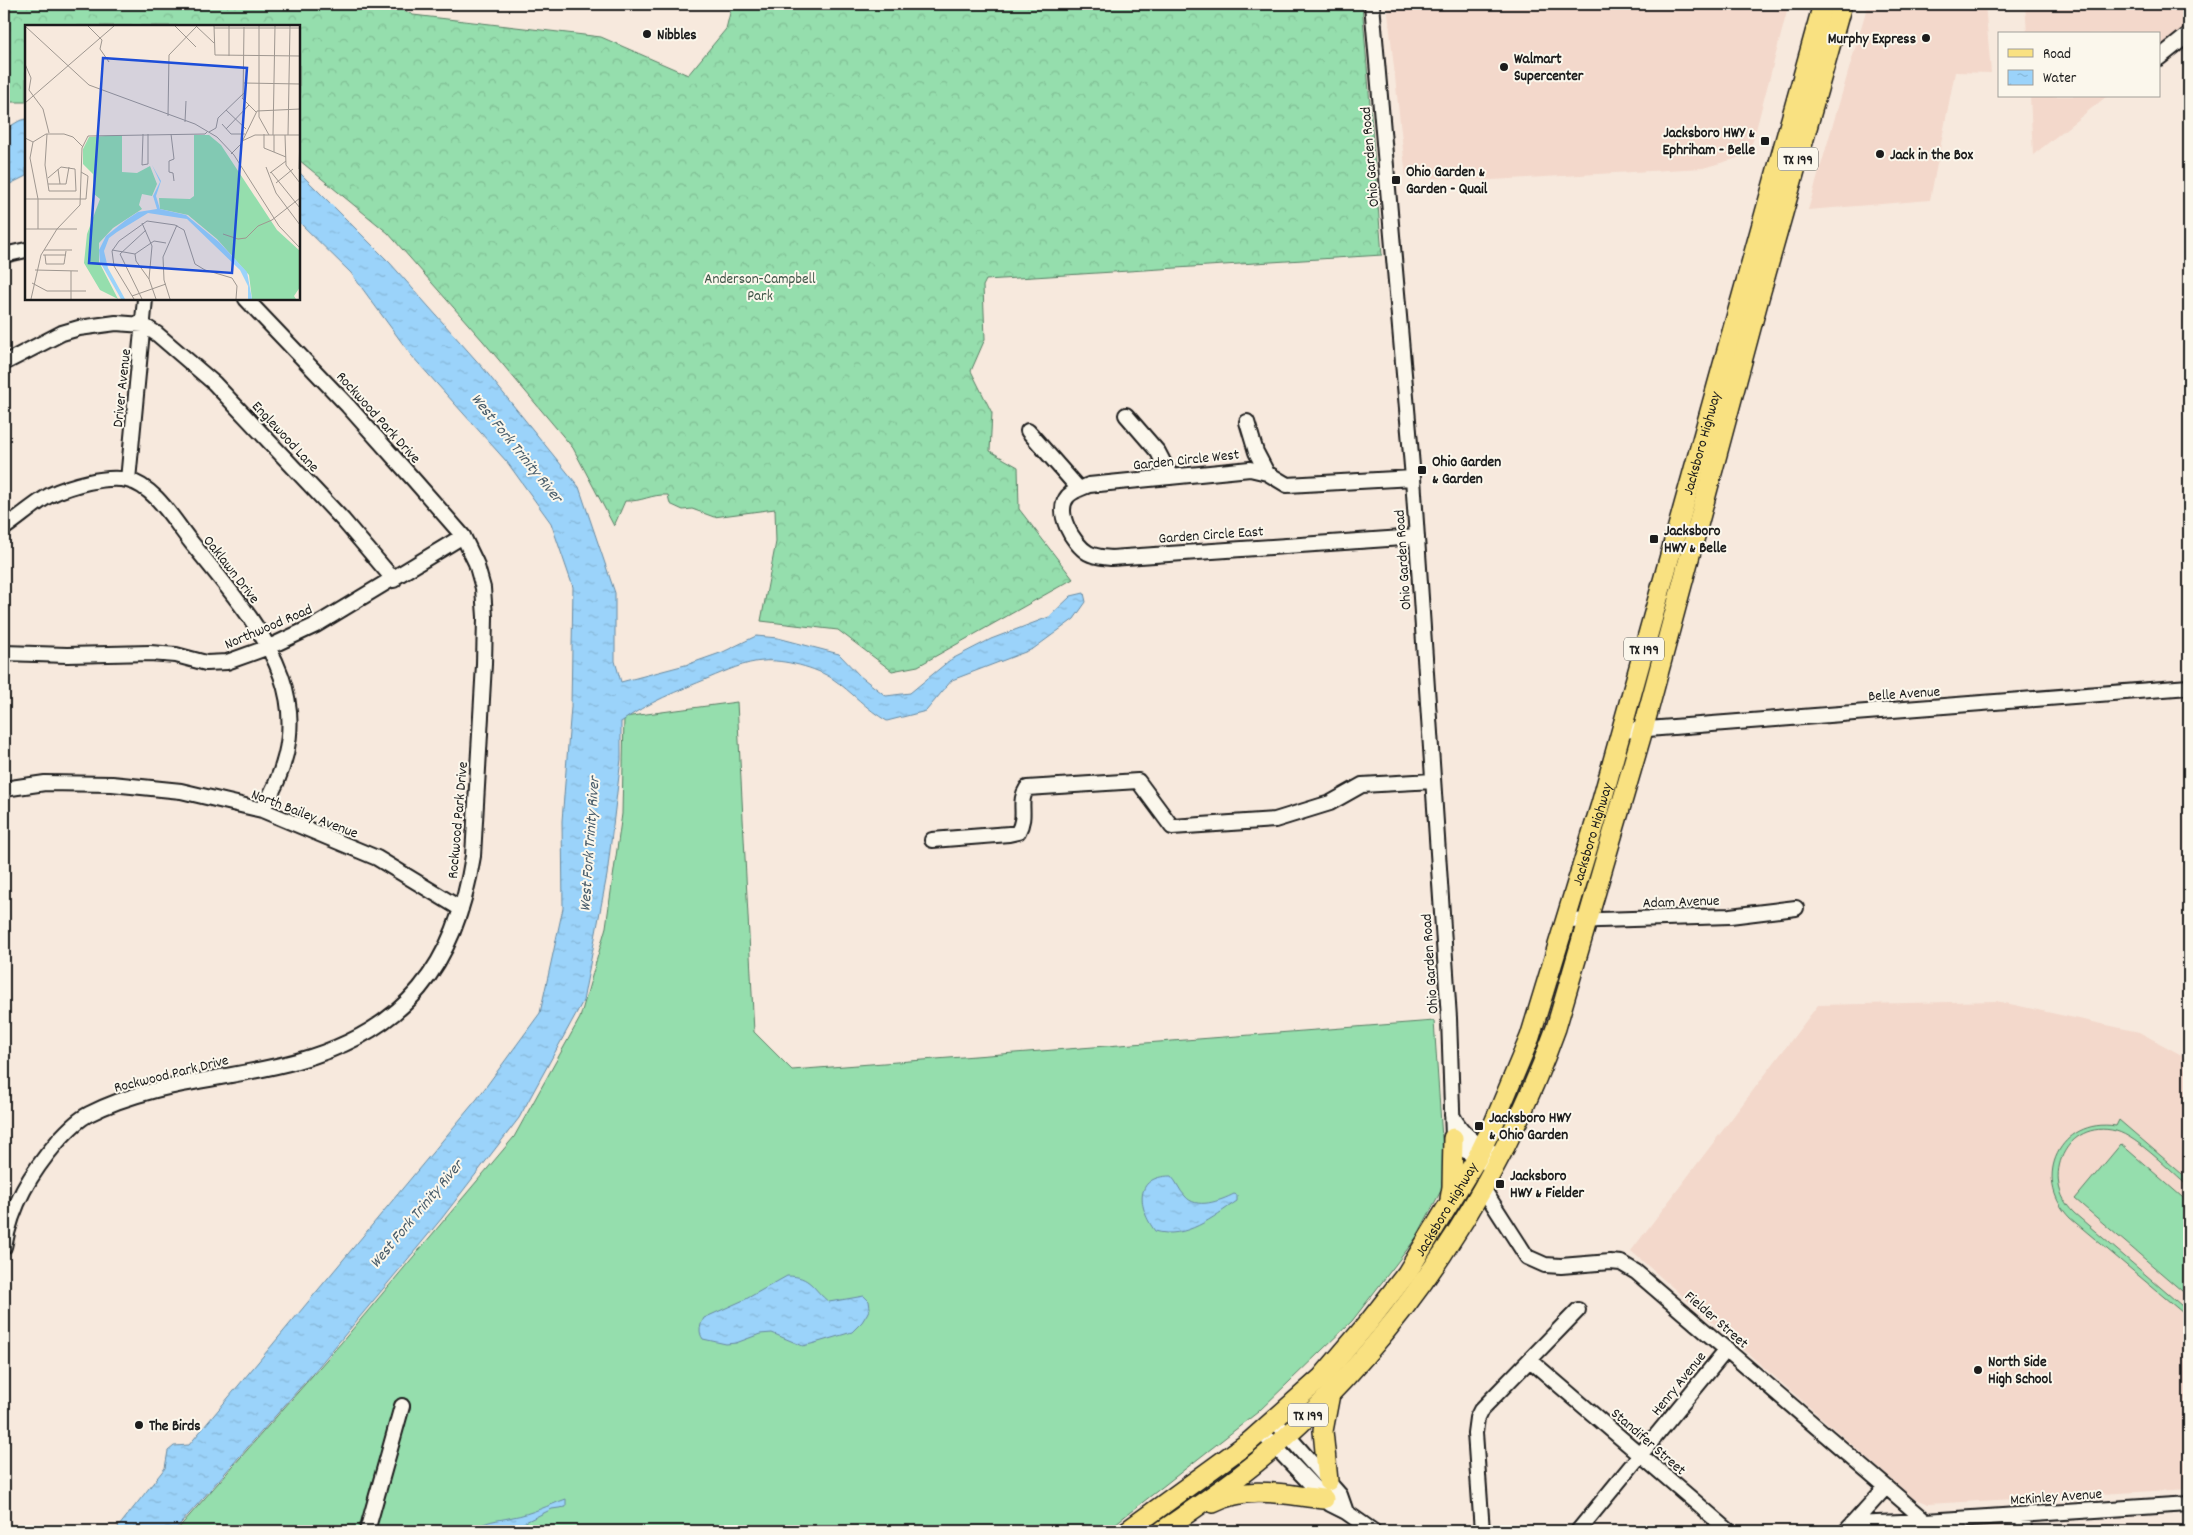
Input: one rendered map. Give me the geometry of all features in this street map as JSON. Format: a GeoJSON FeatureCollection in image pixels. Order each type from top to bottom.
{"type":"FeatureCollection","features":[{"type":"Feature","properties":{"kind":"main road","name":"Jacksboro Highway"},"geometry":{"type":"LineString","coordinates":[[1127,1531],[1267,1426],[1322,1377],[1407,1273],[1480,1152],[1530,1037],[1567,921],[1622,731],[1823,4]]}},
{"type":"Feature","properties":{"kind":"main road","name":"Jacksboro Highway"},"geometry":{"type":"LineString","coordinates":[[1164,1530],[1281,1441],[1330,1394],[1386,1333],[1460,1227],[1497,1162],[1540,1073],[1556,1028],[1643,730],[1842,4]]}},
{"type":"Feature","properties":{"kind":"main road"},"geometry":{"type":"LineString","coordinates":[[1803,71],[1822,77]]}},
{"type":"Feature","properties":{"kind":"main road"},"geometry":{"type":"LineString","coordinates":[[1690,482],[1708,488]]}},
{"type":"Feature","properties":{"kind":"main road"},"geometry":{"type":"LineString","coordinates":[[1450,1203],[1452,1138]]}},
{"type":"Feature","properties":{"kind":"main road"},"geometry":{"type":"LineString","coordinates":[[1164,1530],[1222,1499],[1240,1493],[1326,1490],[1323,1431],[1330,1394]]}},
{"type":"Feature","properties":{"kind":"street","name":"Ohio Garden Road"},"geometry":{"type":"LineString","coordinates":[[1372,4],[1413,478],[1449,1018],[1452,1138]]}},
{"type":"Feature","properties":{"kind":"street"},"geometry":{"type":"LineString","coordinates":[[2160,57],[2189,34]]}},
{"type":"Feature","properties":{"kind":"street"},"geometry":{"type":"LineString","coordinates":[[4,255],[25,250]]}},
{"type":"Feature","properties":{"kind":"street","name":"Driver Avenue"},"geometry":{"type":"LineString","coordinates":[[128,480],[145,300]]}},
{"type":"Feature","properties":{"kind":"street","name":"Rockwood Park Drive"},"geometry":{"type":"LineString","coordinates":[[4,1247],[22,1190],[35,1168],[65,1133],[87,1115],[117,1102],[184,1083],[296,1061],[333,1049],[359,1036],[394,1014],[423,987],[435,971],[452,936],[468,886],[473,856],[484,664],[485,617],[483,588],[476,563],[463,536],[348,406],[247,300]]}},
{"type":"Feature","properties":{"kind":"street"},"geometry":{"type":"LineString","coordinates":[[4,363],[62,333],[80,328],[116,323],[143,325]]}},
{"type":"Feature","properties":{"kind":"street","name":"Englewood Lane"},"geometry":{"type":"LineString","coordinates":[[143,325],[157,334],[214,383],[343,520],[394,580]]}},
{"type":"Feature","properties":{"kind":"street"},"geometry":{"type":"LineString","coordinates":[[1126,415],[1158,452],[1171,477]]}},
{"type":"Feature","properties":{"kind":"street"},"geometry":{"type":"LineString","coordinates":[[1247,422],[1256,452],[1267,473]]}},
{"type":"Feature","properties":{"kind":"street"},"geometry":{"type":"LineString","coordinates":[[1028,431],[1079,489]]}},
{"type":"Feature","properties":{"kind":"street","name":"Garden Circle West"},"geometry":{"type":"LineString","coordinates":[[1079,489],[1089,485],[1250,470],[1267,473],[1288,486],[1413,478]]}},
{"type":"Feature","properties":{"kind":"street"},"geometry":{"type":"LineString","coordinates":[[4,528],[50,496],[84,484],[115,478],[128,480]]}},
{"type":"Feature","properties":{"kind":"street","name":"Oaklawn Drive"},"geometry":{"type":"LineString","coordinates":[[128,480],[138,483],[156,498],[242,606],[268,647],[284,678],[290,724],[285,753],[272,793],[262,810]]}},
{"type":"Feature","properties":{"kind":"street","name":"Garden Circle East"},"geometry":{"type":"LineString","coordinates":[[1079,489],[1067,497],[1064,518],[1076,543],[1096,557],[1111,558],[1417,537]]}},
{"type":"Feature","properties":{"kind":"street","name":"Northwood Road"},"geometry":{"type":"LineString","coordinates":[[4,653],[67,655],[150,653],[176,655],[206,663],[226,662],[268,647],[316,625],[394,580],[463,536]]}},
{"type":"Feature","properties":{"kind":"street","name":"Belle Avenue"},"geometry":{"type":"LineString","coordinates":[[1622,731],[2189,687]]}},
{"type":"Feature","properties":{"kind":"street"},"geometry":{"type":"LineString","coordinates":[[932,840],[1018,832],[1024,822],[1023,794],[1027,788],[1138,781],[1172,827],[1275,820],[1330,803],[1362,785],[1433,781]]}},
{"type":"Feature","properties":{"kind":"street","name":"North Bailey Avenue"},"geometry":{"type":"LineString","coordinates":[[4,788],[45,783],[112,784],[181,791],[262,810],[377,858],[461,909]]}},
{"type":"Feature","properties":{"kind":"street","name":"Adam Avenue"},"geometry":{"type":"LineString","coordinates":[[1567,921],[1730,916],[1796,908]]}},
{"type":"Feature","properties":{"kind":"street"},"geometry":{"type":"LineString","coordinates":[[1452,1115],[1459,1128],[1480,1152],[1497,1162]]}},
{"type":"Feature","properties":{"kind":"street"},"geometry":{"type":"LineString","coordinates":[[1452,1138],[1466,1151],[1480,1152]]}},
{"type":"Feature","properties":{"kind":"street","name":"Fielder Street"},"geometry":{"type":"LineString","coordinates":[[1482,1187],[1527,1257],[1545,1264],[1561,1266],[1610,1262],[1622,1263],[1652,1284],[1926,1521]]}},
{"type":"Feature","properties":{"kind":"street"},"geometry":{"type":"LineString","coordinates":[[1482,1531],[1475,1433],[1477,1418],[1481,1410],[1578,1310]]}},
{"type":"Feature","properties":{"kind":"street","name":"Henry Avenue"},"geometry":{"type":"LineString","coordinates":[[1578,1531],[1727,1349]]}},
{"type":"Feature","properties":{"kind":"street","name":"Standifer Street"},"geometry":{"type":"LineString","coordinates":[[1530,1360],[1729,1531]]}},
{"type":"Feature","properties":{"kind":"street"},"geometry":{"type":"LineString","coordinates":[[367,1531],[402,1406]]}},
{"type":"Feature","properties":{"kind":"street"},"geometry":{"type":"LineString","coordinates":[[1267,1426],[1326,1490],[1340,1495],[1346,1512],[1373,1531]]}},
{"type":"Feature","properties":{"kind":"street"},"geometry":{"type":"LineString","coordinates":[[1849,1528],[1886,1487]]}},
{"type":"Feature","properties":{"kind":"street","name":"McKinley Avenue"},"geometry":{"type":"LineString","coordinates":[[1849,1528],[1926,1521],[2189,1504]]}},
{"type":"Feature","properties":{"kind":"street"},"geometry":{"type":"LineString","coordinates":[[2023,1515],[2024,1531]]}},
{"type":"Feature","properties":{"kind":"shaded area"},"geometry":{"type":"Polygon","coordinates":[[[1387,4],[1789,4],[1753,141],[1745,156],[1703,168],[1492,180],[1406,177],[1387,4]]]}},
{"type":"Feature","properties":{"kind":"shaded area"},"geometry":{"type":"Polygon","coordinates":[[[1868,4],[1985,4],[1991,73],[1955,72],[1930,200],[1808,210],[1868,4]]]}},
{"type":"Feature","properties":{"kind":"shaded area"},"geometry":{"type":"Polygon","coordinates":[[[2025,4],[2189,4],[2189,30],[2160,53],[2160,32],[2027,32],[2025,4]]]}},
{"type":"Feature","properties":{"kind":"shaded area"},"geometry":{"type":"Polygon","coordinates":[[[2030,98],[2104,98],[2033,155],[2030,98]]]}},
{"type":"Feature","properties":{"kind":"shaded area","name":"North Side High School"},"geometry":{"type":"Polygon","coordinates":[[[1996,1001],[2139,1032],[2189,1059],[2189,1489],[1928,1504],[1913,1498],[1631,1251],[1818,1005],[1996,1001]]]}},
{"type":"Feature","properties":{"kind":"green space","name":"Anderson-Campbell Park"},"geometry":{"type":"Polygon","coordinates":[[[4,4],[392,4],[413,15],[601,37],[688,75],[726,29],[732,5],[1362,4],[1382,255],[986,280],[983,286],[985,339],[971,371],[992,413],[990,451],[1018,467],[1019,509],[1073,579],[918,666],[892,671],[838,630],[761,621],[776,542],[775,509],[714,517],[692,509],[683,510],[670,504],[668,495],[662,495],[625,501],[614,526],[573,448],[483,341],[388,233],[300,161],[300,25],[25,25],[25,102],[11,102],[4,106],[4,4]]]}},
{"type":"Feature","properties":{"kind":"green space"},"geometry":{"type":"Polygon","coordinates":[[[737,702],[754,1032],[792,1070],[1434,1021],[1445,1183],[1416,1238],[1352,1321],[1258,1412],[1106,1531],[176,1531],[341,1343],[514,1137],[580,1018],[606,927],[622,814],[624,717],[737,702]]]}},
{"type":"Feature","properties":{"kind":"green space"},"geometry":{"type":"Polygon","coordinates":[[[2119,1120],[2189,1180],[2189,1187],[2134,1140],[2116,1131],[2098,1129],[2083,1134],[2072,1142],[2063,1154],[2059,1169],[2059,1184],[2064,1199],[2074,1213],[2189,1312],[2189,1318],[2070,1218],[2058,1202],[2053,1185],[2053,1169],[2057,1154],[2067,1141],[2080,1131],[2096,1126],[2116,1126],[2119,1120]]]}},
{"type":"Feature","properties":{"kind":"green space"},"geometry":{"type":"Polygon","coordinates":[[[2121,1144],[2189,1203],[2189,1297],[2075,1199],[2121,1144]]]}},
{"type":"Feature","properties":{"kind":"water"},"geometry":{"type":"Polygon","coordinates":[[[25,119],[25,176],[4,187],[4,130],[25,119]]]}},
{"type":"Feature","properties":{"kind":"water","name":"West Fork Trinity River"},"geometry":{"type":"Polygon","coordinates":[[[300,173],[390,263],[483,368],[579,487],[615,593],[615,661],[621,682],[689,664],[723,652],[756,636],[778,638],[839,654],[860,676],[886,696],[910,693],[950,660],[991,639],[1049,617],[1071,596],[1084,593],[1086,602],[1074,619],[1033,649],[952,680],[926,711],[887,721],[826,675],[790,663],[763,661],[736,667],[675,692],[621,722],[621,759],[607,875],[583,1001],[519,1118],[442,1218],[314,1372],[174,1531],[115,1531],[165,1468],[168,1451],[174,1446],[189,1445],[477,1099],[540,1013],[563,908],[562,821],[571,707],[573,587],[551,523],[507,462],[411,355],[351,273],[300,223],[300,173]]]}},
{"type":"Feature","properties":{"kind":"water"},"geometry":{"type":"Polygon","coordinates":[[[1171,1176],[1185,1196],[1195,1203],[1208,1203],[1234,1194],[1237,1195],[1237,1201],[1209,1220],[1188,1230],[1166,1233],[1155,1231],[1145,1213],[1142,1195],[1150,1181],[1159,1177],[1171,1176]]]}},
{"type":"Feature","properties":{"kind":"water"},"geometry":{"type":"Polygon","coordinates":[[[787,1276],[802,1278],[807,1281],[829,1302],[864,1296],[869,1301],[870,1308],[862,1322],[852,1332],[803,1346],[772,1333],[760,1334],[736,1343],[726,1344],[703,1339],[700,1334],[700,1328],[704,1318],[746,1299],[787,1276]]]}},
{"type":"Feature","properties":{"kind":"water"},"geometry":{"type":"Polygon","coordinates":[[[566,1499],[566,1507],[552,1509],[507,1531],[472,1531],[486,1523],[526,1514],[566,1499]]]}},
{"type":"Feature","properties":{"kind":"place","name":"Nibbles"},"geometry":{"type":"Point","coordinates":[647,34]}},
{"type":"Feature","properties":{"kind":"place","name":"Murphy Express"},"geometry":{"type":"Point","coordinates":[1926,38]}},
{"type":"Feature","properties":{"kind":"place","name":"Walmart Supercenter"},"geometry":{"type":"Point","coordinates":[1504,67]}},
{"type":"Feature","properties":{"kind":"place","name":"Jacksboro HWY & Ephriham - Belle"},"geometry":{"type":"Point","coordinates":[1765,141]}},
{"type":"Feature","properties":{"kind":"place","name":"Jack in the Box"},"geometry":{"type":"Point","coordinates":[1880,154]}},
{"type":"Feature","properties":{"kind":"place","name":"Ohio Garden & Garden - Quail"},"geometry":{"type":"Point","coordinates":[1396,180]}},
{"type":"Feature","properties":{"kind":"place","name":"Ohio Garden & Garden"},"geometry":{"type":"Point","coordinates":[1422,470]}},
{"type":"Feature","properties":{"kind":"place","name":"Jacksboro HWY & Belle"},"geometry":{"type":"Point","coordinates":[1654,539]}},
{"type":"Feature","properties":{"kind":"place","name":"Jacksboro HWY & Ohio Garden"},"geometry":{"type":"Point","coordinates":[1479,1126]}},
{"type":"Feature","properties":{"kind":"place","name":"Jacksboro HWY & Fielder"},"geometry":{"type":"Point","coordinates":[1500,1184]}},
{"type":"Feature","properties":{"kind":"place","name":"North Side High School"},"geometry":{"type":"Point","coordinates":[1978,1370]}},
{"type":"Feature","properties":{"kind":"place","name":"The Birds"},"geometry":{"type":"Point","coordinates":[139,1425]}}]}
